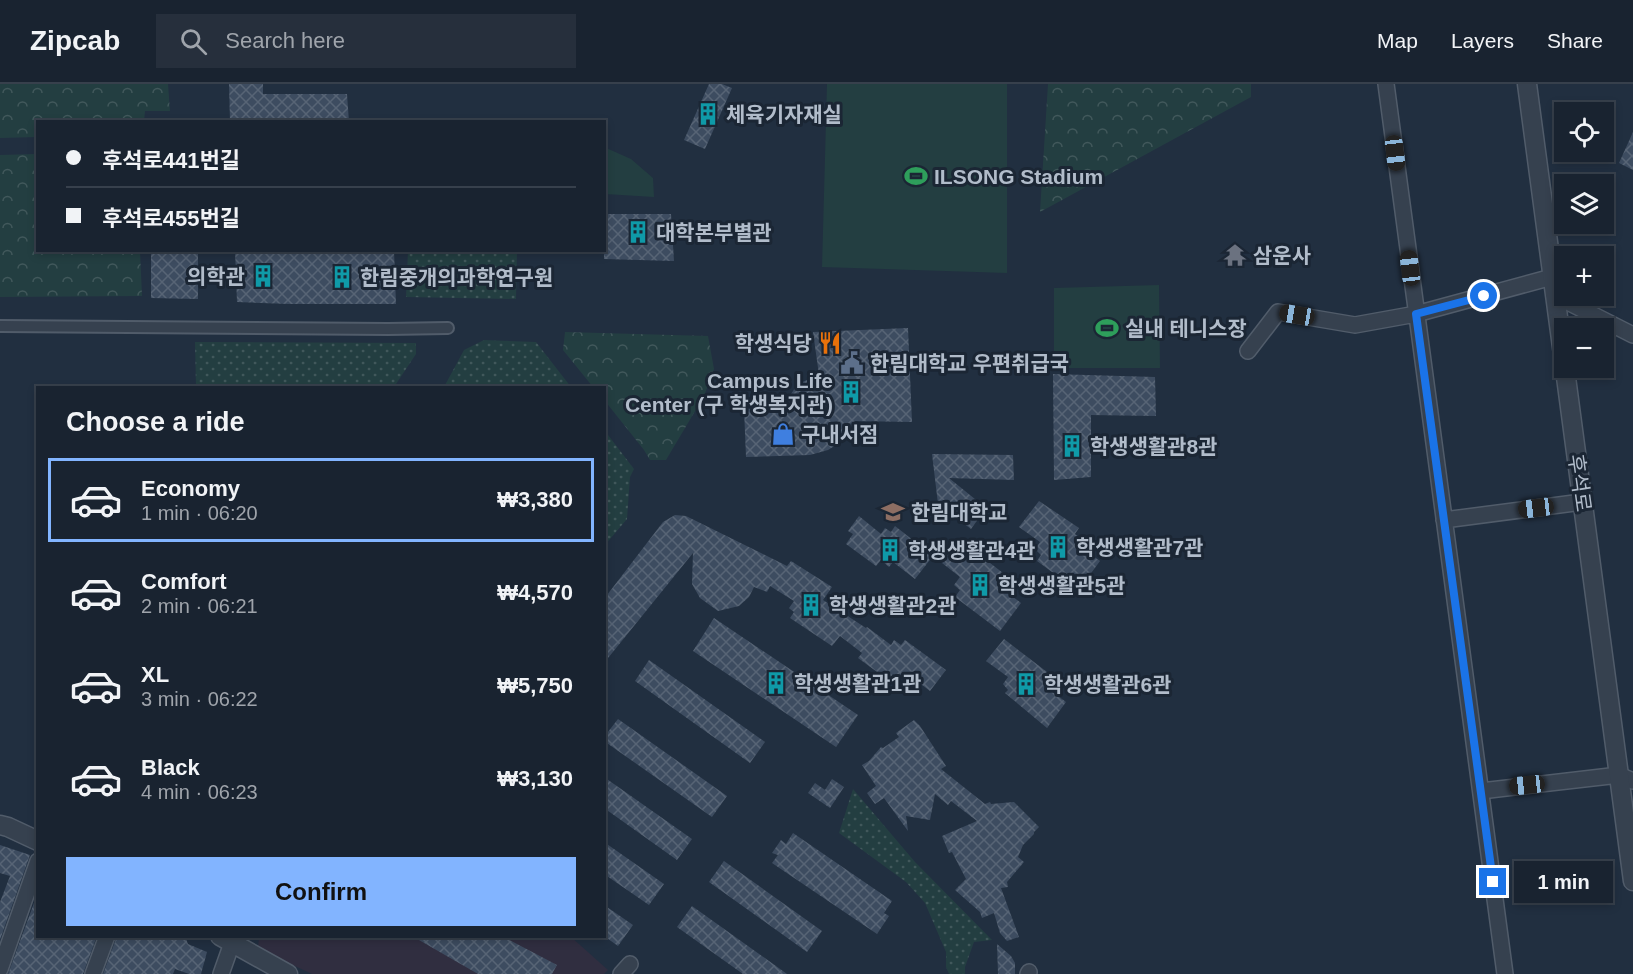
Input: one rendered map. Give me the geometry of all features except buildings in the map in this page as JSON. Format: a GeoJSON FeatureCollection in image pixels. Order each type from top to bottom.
{"type":"FeatureCollection","features":[{"type":"Feature","properties":{"kind":"street"},"geometry":{"type":"LineString","coordinates":[[1386,84],[1504,974]]}},
{"type":"Feature","properties":{"kind":"street","name":"후석로"},"geometry":{"type":"LineString","coordinates":[[1527,84],[1582,502],[1626,778],[1633,881]]}},
{"type":"Feature","properties":{"kind":"street"},"geometry":{"type":"LineString","coordinates":[[1248,351],[1278,312],[1355,325],[1553,286],[1633,335]]}},
{"type":"Feature","properties":{"kind":"street"},"geometry":{"type":"LineString","coordinates":[[0,326],[448,328]]}},
{"type":"Feature","properties":{"kind":"street"},"geometry":{"type":"LineString","coordinates":[[1444,520],[1582,502]]}},
{"type":"Feature","properties":{"kind":"street"},"geometry":{"type":"LineString","coordinates":[[1481,791],[1626,778]]}},
{"type":"Feature","properties":{"kind":"street"},"geometry":{"type":"LineString","coordinates":[[0,825],[36,840]]}},
{"type":"Feature","properties":{"kind":"street"},"geometry":{"type":"LineString","coordinates":[[0,969],[36,867]]}},
{"type":"Feature","properties":{"kind":"street"},"geometry":{"type":"LineString","coordinates":[[93,974],[106,938]]}},
{"type":"Feature","properties":{"kind":"street"},"geometry":{"type":"LineString","coordinates":[[221,974],[226,940],[288,974]]}},
{"type":"Feature","properties":{"kind":"shaded area"},"geometry":{"type":"Polygon","coordinates":[[[259,938],[572,938],[608,970],[604,974],[312,974],[258,949],[259,938]]]}},
{"type":"Feature","properties":{"kind":"green space"},"geometry":{"type":"Polygon","coordinates":[[[0,84],[168,84],[170,111],[145,111],[144,120],[36,120],[36,137],[0,138],[0,84]]]}},
{"type":"Feature","properties":{"kind":"green space","name":"ILSONG Stadium"},"geometry":{"type":"Polygon","coordinates":[[[827,84],[1007,84],[1007,273],[822,267],[827,84]]]}},
{"type":"Feature","properties":{"kind":"green space"},"geometry":{"type":"Polygon","coordinates":[[[1048,84],[1251,84],[1251,97],[1040,212],[1048,84]]]}},
{"type":"Feature","properties":{"kind":"green space"},"geometry":{"type":"Polygon","coordinates":[[[606,148],[631,159],[653,178],[654,197],[606,194],[606,148]]]}},
{"type":"Feature","properties":{"kind":"green space"},"geometry":{"type":"Polygon","coordinates":[[[36,154],[36,252],[140,252],[142,296],[0,297],[0,155],[36,154]]]}},
{"type":"Feature","properties":{"kind":"green space"},"geometry":{"type":"Polygon","coordinates":[[[408,252],[517,252],[516,299],[406,297],[408,252]]]}},
{"type":"Feature","properties":{"kind":"green space","name":"실내 테니스장"},"geometry":{"type":"Polygon","coordinates":[[[1159,285],[1160,368],[1054,368],[1054,288],[1159,285]]]}},
{"type":"Feature","properties":{"kind":"green space"},"geometry":{"type":"Polygon","coordinates":[[[565,332],[708,336],[714,369],[704,396],[666,460],[650,460],[606,402],[606,386],[592,386],[563,350],[565,332]]]}},
{"type":"Feature","properties":{"kind":"green space"},"geometry":{"type":"Polygon","coordinates":[[[484,340],[536,342],[570,386],[445,386],[464,350],[484,340]]]}},
{"type":"Feature","properties":{"kind":"green space"},"geometry":{"type":"Polygon","coordinates":[[[195,342],[416,343],[416,354],[395,386],[196,386],[195,342]]]}},
{"type":"Feature","properties":{"kind":"green space"},"geometry":{"type":"Polygon","coordinates":[[[606,432],[634,469],[630,477],[627,519],[606,544],[606,432]]]}},
{"type":"Feature","properties":{"kind":"green space"},"geometry":{"type":"Polygon","coordinates":[[[853,789],[915,862],[992,940],[974,942],[965,967],[965,974],[949,974],[946,967],[946,952],[925,903],[906,882],[839,833],[853,789]]]}},
{"type":"Feature","properties":{"kind":"place","name":"체육기자재실"},"geometry":{"type":"Point","coordinates":[708,114]}},
{"type":"Feature","properties":{"kind":"place","name":"ILSONG Stadium"},"geometry":{"type":"Point","coordinates":[916,176]}},
{"type":"Feature","properties":{"kind":"place","name":"대학본부별관"},"geometry":{"type":"Point","coordinates":[638,232]}},
{"type":"Feature","properties":{"kind":"place","name":"삼운사"},"geometry":{"type":"Point","coordinates":[1235,255]}},
{"type":"Feature","properties":{"kind":"place","name":"의학관"},"geometry":{"type":"Point","coordinates":[263,276]}},
{"type":"Feature","properties":{"kind":"place","name":"한림중개의과학연구원"},"geometry":{"type":"Point","coordinates":[342,277]}},
{"type":"Feature","properties":{"kind":"place","name":"실내 테니스장"},"geometry":{"type":"Point","coordinates":[1107,328]}},
{"type":"Feature","properties":{"kind":"place","name":"학생식당"},"geometry":{"type":"Point","coordinates":[830,343]}},
{"type":"Feature","properties":{"kind":"place","name":"한림대학교 우편취급국"},"geometry":{"type":"Point","coordinates":[852,363]}},
{"type":"Feature","properties":{"kind":"place","name":"Campus Life Center (구 학생복지관)"},"geometry":{"type":"Point","coordinates":[851,392]}},
{"type":"Feature","properties":{"kind":"place","name":"구내서점"},"geometry":{"type":"Point","coordinates":[783,434]}},
{"type":"Feature","properties":{"kind":"place","name":"학생생활관8관"},"geometry":{"type":"Point","coordinates":[1072,446]}},
{"type":"Feature","properties":{"kind":"place","name":"한림대학교"},"geometry":{"type":"Point","coordinates":[893,512]}},
{"type":"Feature","properties":{"kind":"place","name":"학생생활관7관"},"geometry":{"type":"Point","coordinates":[1058,547]}},
{"type":"Feature","properties":{"kind":"place","name":"학생생활관4관"},"geometry":{"type":"Point","coordinates":[890,550]}},
{"type":"Feature","properties":{"kind":"place","name":"학생생활관5관"},"geometry":{"type":"Point","coordinates":[980,585]}},
{"type":"Feature","properties":{"kind":"place","name":"학생생활관2관"},"geometry":{"type":"Point","coordinates":[811,605]}},
{"type":"Feature","properties":{"kind":"place","name":"학생생활관1관"},"geometry":{"type":"Point","coordinates":[776,683]}},
{"type":"Feature","properties":{"kind":"place","name":"학생생활관6관"},"geometry":{"type":"Point","coordinates":[1026,684]}},
{"type":"Feature","properties":{"kind":"route"},"geometry":{"type":"LineString","coordinates":[[1484,296],[1416,314],[1493,882]]}}]}
